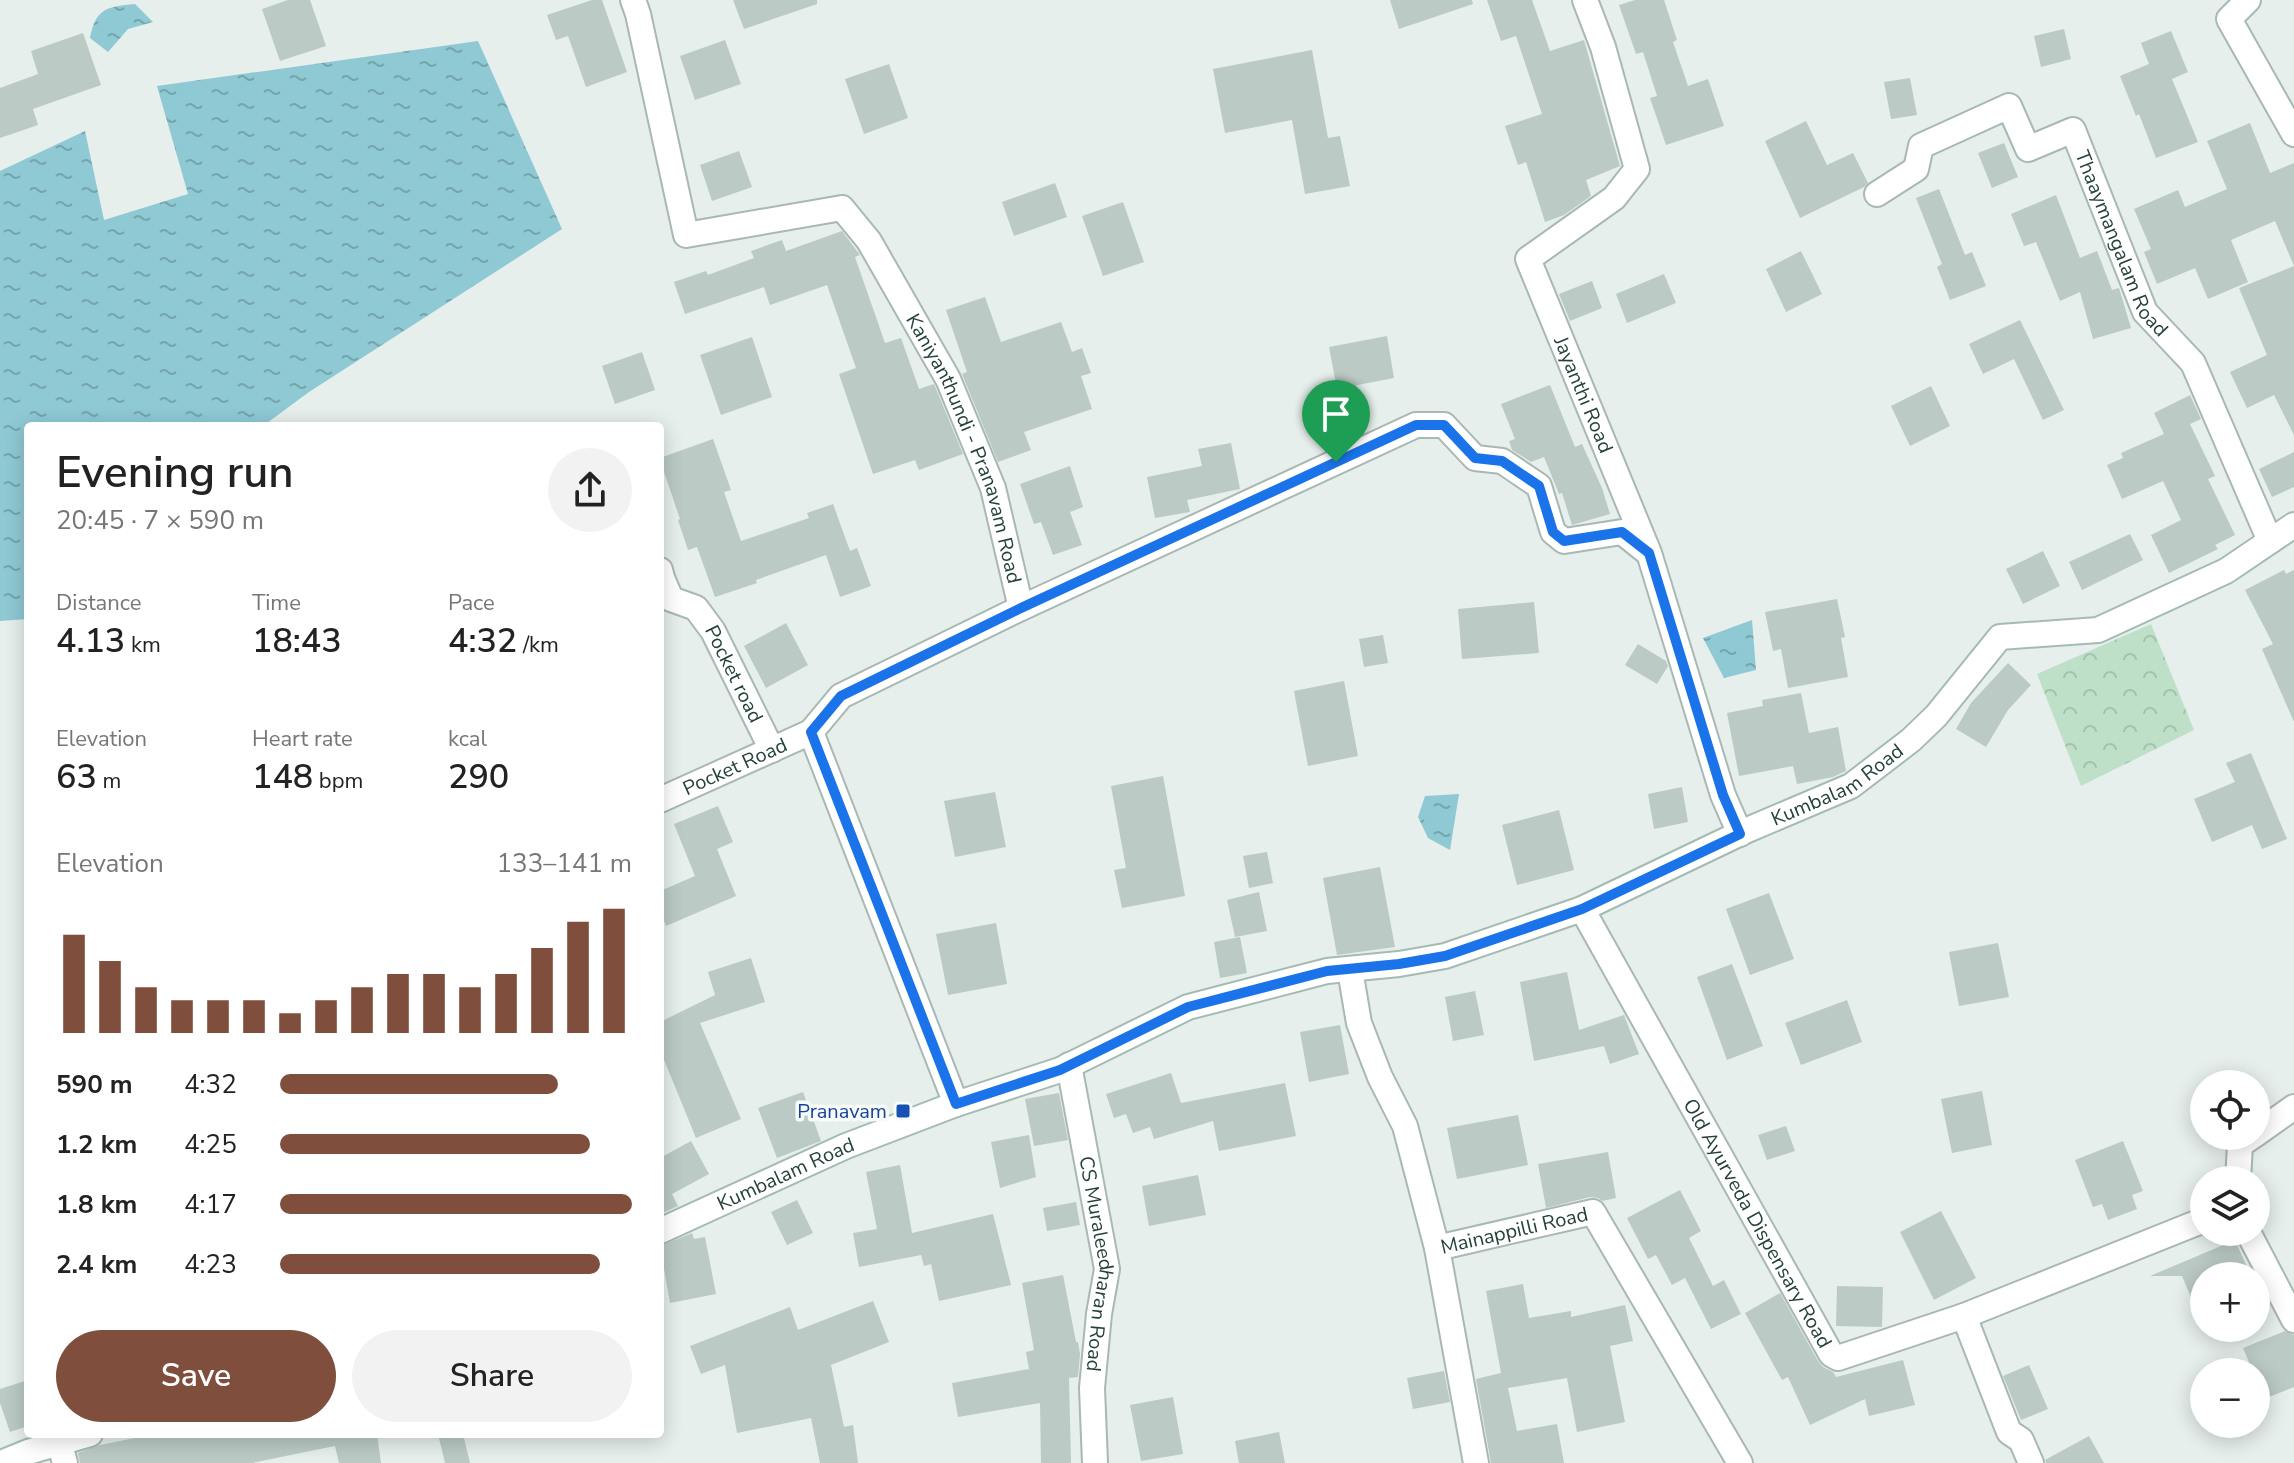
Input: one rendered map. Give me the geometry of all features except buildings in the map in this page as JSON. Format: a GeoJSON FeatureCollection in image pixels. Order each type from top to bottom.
{"type":"FeatureCollection","features":[{"type":"Feature","properties":{"kind":"street","name":"Kaniyanthundi - Pranavam Road"},"geometry":{"type":"LineString","coordinates":[[633,0],[686,235],[842,208],[869,241],[948,379],[993,488],[1021,608],[841,696],[811,732]]}},
{"type":"Feature","properties":{"kind":"street","name":"Jayanthi Road"},"geometry":{"type":"LineString","coordinates":[[1585,0],[1603,47],[1637,169],[1614,198],[1528,259],[1649,553],[1723,795],[1740,834]]}},
{"type":"Feature","properties":{"kind":"street"},"geometry":{"type":"LineString","coordinates":[[2248,0],[2229,19],[2294,134]]}},
{"type":"Feature","properties":{"kind":"street","name":"Thaaymangalam Road"},"geometry":{"type":"LineString","coordinates":[[1877,194],[1916,169],[1921,146],[2009,106],[2028,149],[2073,130],[2145,312],[2193,363],[2270,541]]}},
{"type":"Feature","properties":{"kind":"street"},"geometry":{"type":"LineString","coordinates":[[1021,608],[1416,425],[1444,425],[1475,458],[1502,461],[1539,486],[1553,532],[1564,541],[1622,532],[1649,553]]}},
{"type":"Feature","properties":{"kind":"street","name":"Kumbalam Road"},"geometry":{"type":"LineString","coordinates":[[664,1229],[846,1146],[1069,1065],[1188,1007],[1327,971],[1445,956],[1582,909],[1740,834],[1851,786],[1911,740],[1936,716],[2000,637],[2098,630],[2226,571],[2294,525]]}},
{"type":"Feature","properties":{"kind":"street","name":"Pocket road"},"geometry":{"type":"LineString","coordinates":[[664,581],[671,599],[696,608],[713,631],[772,750]]}},
{"type":"Feature","properties":{"kind":"street"},"geometry":{"type":"LineString","coordinates":[[811,732],[956,1104]]}},
{"type":"Feature","properties":{"kind":"street","name":"Pocket Road"},"geometry":{"type":"LineString","coordinates":[[664,798],[811,732]]}},
{"type":"Feature","properties":{"kind":"street","name":"Old Ayurveda Dispensary Road"},"geometry":{"type":"LineString","coordinates":[[1582,909],[1831,1354],[1838,1358],[1964,1316]]}},
{"type":"Feature","properties":{"kind":"street","name":"Mainappilli Road"},"geometry":{"type":"LineString","coordinates":[[1350,970],[1359,1023],[1380,1077],[1405,1126],[1437,1248],[1593,1212],[1740,1463]]}},
{"type":"Feature","properties":{"kind":"street","name":"CS Muraleedharan Road"},"geometry":{"type":"LineString","coordinates":[[1069,1065],[1107,1269],[1092,1388],[1095,1463]]}},
{"type":"Feature","properties":{"kind":"street"},"geometry":{"type":"LineString","coordinates":[[2270,1124],[2294,1107]]}},
{"type":"Feature","properties":{"kind":"street"},"geometry":{"type":"LineString","coordinates":[[2031,1463],[2021,1440],[2009,1432],[1964,1316],[2190,1226]]}},
{"type":"Feature","properties":{"kind":"street"},"geometry":{"type":"LineString","coordinates":[[2255,1246],[2294,1320]]}},
{"type":"Feature","properties":{"kind":"street"},"geometry":{"type":"LineString","coordinates":[[1437,1248],[1476,1463]]}},
{"type":"Feature","properties":{"kind":"street"},"geometry":{"type":"LineString","coordinates":[[1,1463],[81,1438]]}},
{"type":"Feature","properties":{"kind":"green space"},"geometry":{"type":"Polygon","coordinates":[[[2151,624],[2194,730],[2081,786],[2037,674],[2151,624]]]}},
{"type":"Feature","properties":{"kind":"water"},"geometry":{"type":"Polygon","coordinates":[[[135,4],[153,22],[128,29],[108,52],[90,38],[96,20],[105,10],[135,4]]]}},
{"type":"Feature","properties":{"kind":"water"},"geometry":{"type":"Polygon","coordinates":[[[478,41],[562,229],[309,392],[268,422],[24,422],[24,619],[0,621],[0,171],[85,131],[104,220],[188,194],[157,86],[478,41]]]}},
{"type":"Feature","properties":{"kind":"water"},"geometry":{"type":"Polygon","coordinates":[[[1752,620],[1756,670],[1724,678],[1703,638],[1752,620]]]}},
{"type":"Feature","properties":{"kind":"water"},"geometry":{"type":"Polygon","coordinates":[[[1459,794],[1450,850],[1428,838],[1418,817],[1425,796],[1459,794]]]}},
{"type":"Feature","properties":{"kind":"place","name":"Pranavam"},"geometry":{"type":"Point","coordinates":[903,1111]}},
{"type":"Feature","properties":{"kind":"route"},"geometry":{"type":"LineString","coordinates":[[1416,425],[1444,425],[1475,458],[1502,461],[1539,486],[1553,532],[1564,541],[1622,532],[1649,553],[1723,795],[1740,834],[1582,909],[1445,956],[1327,971],[1188,1007],[1060,1070],[956,1104],[811,732],[841,696],[1021,608],[1336,462],[1416,425]]}}]}
